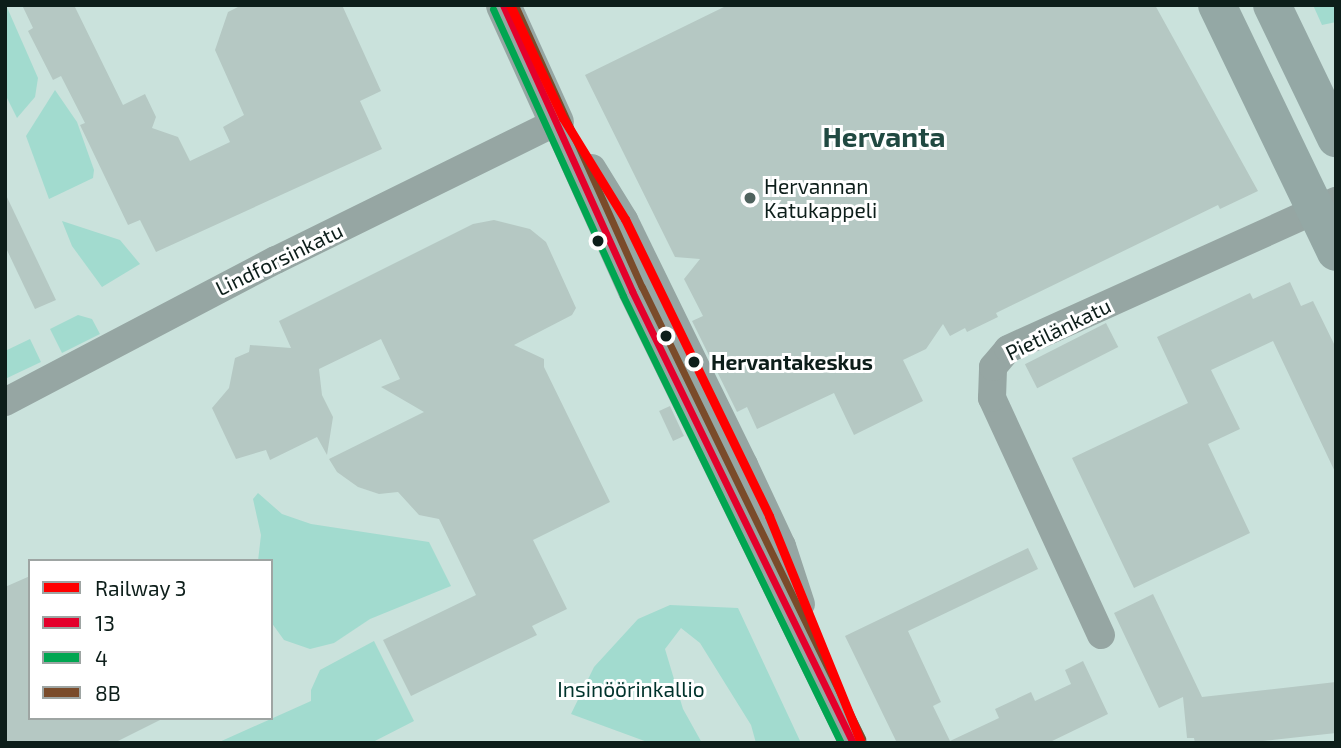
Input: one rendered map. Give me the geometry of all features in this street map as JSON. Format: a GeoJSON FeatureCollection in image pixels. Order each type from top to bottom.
{"type":"FeatureCollection","features":[{"type":"Feature","properties":{"kind":"main road"},"geometry":{"type":"LineString","coordinates":[[1217,5],[1325,204],[1336,252]]}},
{"type":"Feature","properties":{"kind":"main road"},"geometry":{"type":"LineString","coordinates":[[1272,5],[1336,138]]}},
{"type":"Feature","properties":{"kind":"street"},"geometry":{"type":"LineString","coordinates":[[503,5],[655,338],[853,743]]}},
{"type":"Feature","properties":{"kind":"street","name":"Lindforsinkatu"},"geometry":{"type":"LineString","coordinates":[[5,402],[275,260],[556,122]]}},
{"type":"Feature","properties":{"kind":"street","name":"Pietilänkatu"},"geometry":{"type":"LineString","coordinates":[[1101,635],[992,398],[993,367],[1008,349],[1325,204]]}},
{"type":"Feature","properties":{"kind":"green space"},"geometry":{"type":"Polygon","coordinates":[[[6,5],[38,78],[35,97],[17,118],[5,94],[6,5]]]}},
{"type":"Feature","properties":{"kind":"green space"},"geometry":{"type":"Polygon","coordinates":[[[1313,5],[1336,5],[1336,22],[1322,25],[1313,5]]]}},
{"type":"Feature","properties":{"kind":"green space"},"geometry":{"type":"Polygon","coordinates":[[[55,90],[77,122],[94,170],[93,178],[49,199],[26,136],[55,90]]]}},
{"type":"Feature","properties":{"kind":"green space"},"geometry":{"type":"Polygon","coordinates":[[[62,221],[120,240],[140,264],[102,287],[72,246],[62,221]]]}},
{"type":"Feature","properties":{"kind":"green space"},"geometry":{"type":"Polygon","coordinates":[[[78,315],[92,319],[100,334],[62,353],[50,329],[78,315]]]}},
{"type":"Feature","properties":{"kind":"green space"},"geometry":{"type":"Polygon","coordinates":[[[30,339],[41,362],[5,379],[5,351],[30,339]]]}},
{"type":"Feature","properties":{"kind":"green space"},"geometry":{"type":"Polygon","coordinates":[[[258,493],[282,514],[311,524],[429,542],[451,586],[370,619],[334,643],[310,649],[284,640],[273,625],[273,559],[258,559],[261,535],[253,499],[258,493]]]}},
{"type":"Feature","properties":{"kind":"green space","name":"Insinöörinkallio"},"geometry":{"type":"Polygon","coordinates":[[[670,605],[738,608],[801,743],[756,743],[751,725],[700,643],[681,628],[665,649],[683,709],[702,743],[650,743],[571,714],[594,667],[638,619],[670,605]]]}},
{"type":"Feature","properties":{"kind":"green space"},"geometry":{"type":"Polygon","coordinates":[[[374,641],[414,721],[371,743],[217,743],[311,701],[311,690],[320,670],[374,641]]]}},
{"type":"Feature","properties":{"kind":"building"},"geometry":{"type":"Polygon","coordinates":[[[22,5],[74,5],[123,105],[145,94],[156,117],[152,128],[178,137],[190,161],[230,142],[223,127],[244,115],[215,50],[228,12],[242,5],[342,5],[381,91],[360,101],[382,149],[156,252],[140,220],[128,225],[80,125],[85,123],[61,76],[53,80],[28,31],[33,28],[22,5]]]}},
{"type":"Feature","properties":{"kind":"building"},"geometry":{"type":"Polygon","coordinates":[[[728,5],[1155,5],[1258,191],[1220,209],[1218,205],[996,313],[998,317],[967,332],[965,328],[950,336],[943,324],[926,349],[903,360],[923,401],[854,435],[834,393],[757,429],[747,407],[737,412],[692,321],[703,316],[684,279],[700,259],[675,257],[585,75],[728,5]]]}},
{"type":"Feature","properties":{"kind":"building"},"geometry":{"type":"Polygon","coordinates":[[[5,193],[56,300],[35,309],[5,246],[5,193]]]}},
{"type":"Feature","properties":{"kind":"building"},"geometry":{"type":"Polygon","coordinates":[[[494,220],[530,229],[546,242],[576,308],[572,315],[514,345],[544,359],[544,367],[610,502],[533,540],[567,609],[532,626],[537,635],[411,696],[383,640],[476,595],[439,519],[419,515],[398,492],[379,494],[358,487],[337,472],[329,459],[424,412],[381,387],[400,379],[381,339],[319,369],[322,395],[333,417],[327,455],[317,437],[270,460],[266,450],[236,459],[212,408],[229,388],[235,358],[249,352],[250,345],[291,348],[279,321],[473,224],[494,220]]]}},
{"type":"Feature","properties":{"kind":"building"},"geometry":{"type":"Polygon","coordinates":[[[1290,282],[1301,306],[1313,301],[1336,348],[1336,474],[1273,341],[1211,370],[1240,429],[1208,444],[1250,533],[1134,588],[1072,458],[1188,403],[1157,337],[1250,293],[1253,299],[1290,282]]]}},
{"type":"Feature","properties":{"kind":"building"},"geometry":{"type":"Polygon","coordinates":[[[1106,323],[1118,347],[1037,388],[1025,364],[1106,323]]]}},
{"type":"Feature","properties":{"kind":"building"},"geometry":{"type":"Polygon","coordinates":[[[670,406],[684,436],[673,441],[659,411],[670,406]]]}},
{"type":"Feature","properties":{"kind":"building"},"geometry":{"type":"Polygon","coordinates":[[[1028,548],[1038,569],[908,631],[941,702],[933,706],[950,741],[999,718],[995,709],[1031,692],[1035,701],[1071,684],[1065,670],[1083,661],[1108,714],[1048,743],[897,743],[845,636],[1028,548]]]}},
{"type":"Feature","properties":{"kind":"building"},"geometry":{"type":"Polygon","coordinates":[[[28,577],[28,720],[160,720],[114,743],[5,743],[5,587],[28,577]]]}},
{"type":"Feature","properties":{"kind":"building"},"geometry":{"type":"Polygon","coordinates":[[[1153,594],[1202,697],[1336,682],[1336,733],[1245,743],[1195,743],[1194,738],[1187,738],[1183,697],[1159,708],[1114,613],[1153,594]]]}},
{"type":"Feature","properties":{"kind":"rail line","name":"3"},"geometry":{"type":"LineString","coordinates":[[510,5],[563,118],[625,219],[769,516],[861,743]]}},
{"type":"Feature","properties":{"kind":"transit line","name":"13"},"geometry":{"type":"LineString","coordinates":[[503,5],[632,291],[853,743]]}},
{"type":"Feature","properties":{"kind":"transit line","name":"8B"},"geometry":{"type":"LineString","coordinates":[[515,5],[642,287],[862,738]]}},
{"type":"Feature","properties":{"kind":"transit line","name":"4"},"geometry":{"type":"LineString","coordinates":[[493,9],[623,296],[841,743]]}},
{"type":"Feature","properties":{"kind":"place","name":"Hervannan Katukappeli"},"geometry":{"type":"Point","coordinates":[750,198]}},
{"type":"Feature","properties":{"kind":"place","name":"Hervantakeskus"},"geometry":{"type":"Point","coordinates":[694,362]}},
{"type":"Feature","properties":{"kind":"district","name":"Hervanta"},"geometry":{"type":"Point","coordinates":[884,136]}}]}
